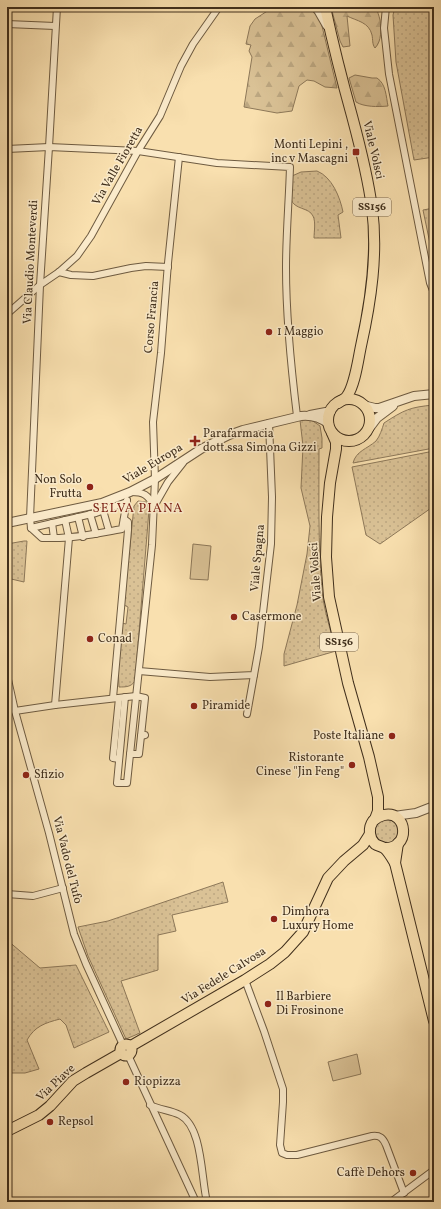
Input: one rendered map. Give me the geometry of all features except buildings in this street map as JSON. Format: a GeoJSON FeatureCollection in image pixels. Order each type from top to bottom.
{"type":"FeatureCollection","features":[{"type":"Feature","properties":{"kind":"main road","name":"Viale Volsci"},"geometry":{"type":"LineString","coordinates":[[325,7],[363,160],[372,209],[374,259],[369,311],[356,372],[354,393],[360,403],[369,412],[370,421],[368,430]]}},
{"type":"Feature","properties":{"kind":"main road","name":"Viale Volsci"},"geometry":{"type":"LineString","coordinates":[[334,407],[347,396],[356,372]]}},
{"type":"Feature","properties":{"kind":"main road"},"geometry":{"type":"LineString","coordinates":[[334,407],[347,400],[360,403]]}},
{"type":"Feature","properties":{"kind":"main road","name":"SS156"},"geometry":{"type":"LineString","coordinates":[[334,407],[328,419],[336,442],[335,459]]}},
{"type":"Feature","properties":{"kind":"main road"},"geometry":{"type":"LineString","coordinates":[[331,428],[340,439],[350,441]]}},
{"type":"Feature","properties":{"kind":"main road","name":"SS156"},"geometry":{"type":"LineString","coordinates":[[335,459],[344,446],[350,441],[361,438],[368,430]]}},
{"type":"Feature","properties":{"kind":"main road","name":"Viale Volsci"},"geometry":{"type":"LineString","coordinates":[[335,459],[330,483],[327,517],[326,557],[329,597],[348,683],[369,757],[378,797],[378,811],[376,819]]}},
{"type":"Feature","properties":{"kind":"main road","name":"Viale Volsci"},"geometry":{"type":"LineString","coordinates":[[378,797],[392,816]]}},
{"type":"Feature","properties":{"kind":"main road"},"geometry":{"type":"LineString","coordinates":[[376,819],[382,815],[392,816]]}},
{"type":"Feature","properties":{"kind":"main road","name":"SS156"},"geometry":{"type":"LineString","coordinates":[[392,816],[401,822],[403,829]]}},
{"type":"Feature","properties":{"kind":"main road","name":"SS156"},"geometry":{"type":"LineString","coordinates":[[370,834],[370,827],[376,819]]}},
{"type":"Feature","properties":{"kind":"main road"},"geometry":{"type":"LineString","coordinates":[[381,847],[393,847],[398,843],[402,838],[403,829]]}},
{"type":"Feature","properties":{"kind":"main road"},"geometry":{"type":"LineString","coordinates":[[370,834],[372,840],[381,847],[395,863]]}},
{"type":"Feature","properties":{"kind":"main road","name":"Via Fedele Calvosa"},"geometry":{"type":"LineString","coordinates":[[126,1050],[270,964],[303,932],[328,878],[365,842],[370,834]]}},
{"type":"Feature","properties":{"kind":"main road"},"geometry":{"type":"LineString","coordinates":[[398,843],[395,863],[434,1021]]}},
{"type":"Feature","properties":{"kind":"main road","name":"Via Fedele Calvosa"},"geometry":{"type":"LineString","coordinates":[[355,852],[367,848],[381,847]]}},
{"type":"Feature","properties":{"kind":"main road","name":"Via Piave"},"geometry":{"type":"LineString","coordinates":[[7,1131],[39,1115],[50,1106],[73,1081],[86,1072],[126,1050]]}},
{"type":"Feature","properties":{"kind":"street","name":"Via Claudio Monteverdi"},"geometry":{"type":"LineString","coordinates":[[31,528],[30,518],[40,285],[57,7]]}},
{"type":"Feature","properties":{"kind":"street","name":"Via Valle Fioretta"},"geometry":{"type":"LineString","coordinates":[[7,314],[40,285],[59,272],[77,256],[91,236],[138,151],[160,116],[181,66],[193,44],[219,7]]}},
{"type":"Feature","properties":{"kind":"street"},"geometry":{"type":"LineString","coordinates":[[314,7],[324,21],[334,46]]}},
{"type":"Feature","properties":{"kind":"street"},"geometry":{"type":"LineString","coordinates":[[386,7],[384,28],[389,74],[430,283],[434,293]]}},
{"type":"Feature","properties":{"kind":"street"},"geometry":{"type":"LineString","coordinates":[[7,24],[55,26]]}},
{"type":"Feature","properties":{"kind":"street"},"geometry":{"type":"LineString","coordinates":[[7,149],[49,147],[138,151],[217,163],[290,167],[286,268],[287,315],[291,370],[297,416]]}},
{"type":"Feature","properties":{"kind":"street","name":"Corso Francia"},"geometry":{"type":"LineString","coordinates":[[155,506],[153,422],[161,353],[179,157]]}},
{"type":"Feature","properties":{"kind":"street"},"geometry":{"type":"LineString","coordinates":[[59,272],[71,275],[93,276],[146,266],[168,267]]}},
{"type":"Feature","properties":{"kind":"street"},"geometry":{"type":"LineString","coordinates":[[360,403],[375,408],[399,402],[414,396],[434,394]]}},
{"type":"Feature","properties":{"kind":"street"},"geometry":{"type":"LineString","coordinates":[[368,430],[377,418],[399,402]]}},
{"type":"Feature","properties":{"kind":"street"},"geometry":{"type":"LineString","coordinates":[[307,416],[334,407]]}},
{"type":"Feature","properties":{"kind":"street","name":"Viale Europa"},"geometry":{"type":"LineString","coordinates":[[7,523],[128,496],[189,456],[229,435],[297,416],[307,416]]}},
{"type":"Feature","properties":{"kind":"street"},"geometry":{"type":"LineString","coordinates":[[307,416],[324,420],[331,428]]}},
{"type":"Feature","properties":{"kind":"street","name":"Viale Spagna"},"geometry":{"type":"LineString","coordinates":[[247,714],[259,647],[271,544],[272,497],[269,424]]}},
{"type":"Feature","properties":{"kind":"street"},"geometry":{"type":"LineString","coordinates":[[124,519],[128,522],[128,530],[119,697],[119,759],[117,782],[127,783],[155,506],[159,496],[168,482],[189,456]]}},
{"type":"Feature","properties":{"kind":"street"},"geometry":{"type":"LineString","coordinates":[[31,528],[103,510],[128,496],[143,493],[155,506]]}},
{"type":"Feature","properties":{"kind":"street"},"geometry":{"type":"LineString","coordinates":[[31,528],[42,538],[83,537],[122,529],[128,496]]}},
{"type":"Feature","properties":{"kind":"street"},"geometry":{"type":"LineString","coordinates":[[103,510],[109,532]]}},
{"type":"Feature","properties":{"kind":"street"},"geometry":{"type":"LineString","coordinates":[[90,514],[96,534]]}},
{"type":"Feature","properties":{"kind":"street"},"geometry":{"type":"LineString","coordinates":[[78,517],[83,537]]}},
{"type":"Feature","properties":{"kind":"street"},"geometry":{"type":"LineString","coordinates":[[55,705],[69,538],[65,520]]}},
{"type":"Feature","properties":{"kind":"street"},"geometry":{"type":"LineString","coordinates":[[52,523],[54,538]]}},
{"type":"Feature","properties":{"kind":"street"},"geometry":{"type":"LineString","coordinates":[[139,671],[210,677],[254,675]]}},
{"type":"Feature","properties":{"kind":"street","name":"Via Vado del Tufo"},"geometry":{"type":"LineString","coordinates":[[7,674],[15,711],[49,834],[74,934],[86,964],[150,1105],[196,1202]]}},
{"type":"Feature","properties":{"kind":"street"},"geometry":{"type":"LineString","coordinates":[[15,711],[119,697],[136,696],[145,698],[143,735],[139,754],[130,754]]}},
{"type":"Feature","properties":{"kind":"street"},"geometry":{"type":"LineString","coordinates":[[392,816],[416,813],[434,806]]}},
{"type":"Feature","properties":{"kind":"street"},"geometry":{"type":"LineString","coordinates":[[403,829],[407,822],[416,813]]}},
{"type":"Feature","properties":{"kind":"street"},"geometry":{"type":"LineString","coordinates":[[7,894],[33,896],[63,888]]}},
{"type":"Feature","properties":{"kind":"street"},"geometry":{"type":"LineString","coordinates":[[245,980],[264,1031],[282,1089],[283,1102],[280,1139],[282,1152],[287,1155],[296,1155],[372,1136],[380,1136],[384,1140],[404,1193]]}},
{"type":"Feature","properties":{"kind":"street"},"geometry":{"type":"LineString","coordinates":[[150,1105],[180,1115],[191,1127],[199,1148],[207,1202]]}},
{"type":"Feature","properties":{"kind":"street"},"geometry":{"type":"LineString","coordinates":[[391,1202],[434,1170]]}},
{"type":"Feature","properties":{"kind":"green space"},"geometry":{"type":"Polygon","coordinates":[[[272,7],[311,7],[317,13],[321,22],[337,88],[325,87],[314,81],[307,80],[299,86],[292,111],[277,113],[244,107],[252,57],[249,51],[251,45],[246,44],[250,26],[255,19],[272,7]]]}},
{"type":"Feature","properties":{"kind":"green space"},"geometry":{"type":"Polygon","coordinates":[[[331,7],[377,7],[381,31],[379,42],[375,48],[372,35],[368,27],[362,22],[347,16],[350,46],[343,47],[331,7]]]}},
{"type":"Feature","properties":{"kind":"green space"},"geometry":{"type":"Polygon","coordinates":[[[395,7],[434,7],[434,157],[414,160],[396,62],[393,15],[395,7]]]}},
{"type":"Feature","properties":{"kind":"green space"},"geometry":{"type":"Polygon","coordinates":[[[355,75],[377,78],[385,90],[388,106],[367,106],[356,102],[349,78],[355,75]]]}},
{"type":"Feature","properties":{"kind":"green space"},"geometry":{"type":"Polygon","coordinates":[[[317,171],[331,183],[340,200],[343,212],[338,215],[341,238],[314,238],[315,224],[313,216],[308,211],[295,205],[291,199],[292,176],[301,172],[317,171]]]}},
{"type":"Feature","properties":{"kind":"green space"},"geometry":{"type":"Polygon","coordinates":[[[434,208],[434,257],[433,258],[423,210],[434,208]]]}},
{"type":"Feature","properties":{"kind":"green space"},"geometry":{"type":"Polygon","coordinates":[[[434,405],[434,448],[353,463],[354,459],[359,453],[376,441],[380,435],[384,423],[408,410],[434,405]]]}},
{"type":"Feature","properties":{"kind":"green space"},"geometry":{"type":"Polygon","coordinates":[[[310,419],[320,426],[322,438],[322,448],[319,449],[319,520],[322,591],[324,606],[336,651],[284,666],[284,654],[297,605],[307,554],[310,526],[301,488],[303,446],[300,420],[310,419]]]}},
{"type":"Feature","properties":{"kind":"green space"},"geometry":{"type":"Polygon","coordinates":[[[434,451],[434,506],[380,544],[366,535],[352,467],[434,451]]]}},
{"type":"Feature","properties":{"kind":"green space"},"geometry":{"type":"Polygon","coordinates":[[[138,501],[146,502],[149,510],[135,681],[128,686],[119,687],[118,666],[122,623],[126,624],[128,607],[124,605],[134,506],[138,501]]]}},
{"type":"Feature","properties":{"kind":"green space"},"geometry":{"type":"Polygon","coordinates":[[[27,541],[24,582],[7,578],[7,544],[27,541]]]}},
{"type":"Feature","properties":{"kind":"green space"},"geometry":{"type":"Polygon","coordinates":[[[193,544],[211,546],[208,580],[190,579],[193,544]]]}},
{"type":"Feature","properties":{"kind":"green space"},"geometry":{"type":"Polygon","coordinates":[[[387,819],[392,820],[398,826],[398,836],[392,842],[387,843],[382,842],[376,836],[375,831],[376,826],[382,820],[387,819]]]}},
{"type":"Feature","properties":{"kind":"green space"},"geometry":{"type":"Polygon","coordinates":[[[223,882],[228,902],[172,915],[176,931],[158,935],[158,970],[121,981],[140,1033],[126,1039],[88,956],[78,927],[108,921],[223,882]]]}},
{"type":"Feature","properties":{"kind":"green space"},"geometry":{"type":"Polygon","coordinates":[[[7,940],[40,968],[76,965],[109,1032],[74,1048],[66,1025],[60,1019],[45,1024],[33,1031],[27,1040],[39,1069],[25,1073],[7,1073],[7,940]]]}},
{"type":"Feature","properties":{"kind":"green space"},"geometry":{"type":"Polygon","coordinates":[[[357,1054],[361,1074],[333,1081],[328,1062],[357,1054]]]}},
{"type":"Feature","properties":{"kind":"place","name":"Monti Lepini , inc v Mascagni"},"geometry":{"type":"Point","coordinates":[356,152]}},
{"type":"Feature","properties":{"kind":"place","name":"1 Maggio"},"geometry":{"type":"Point","coordinates":[269,332]}},
{"type":"Feature","properties":{"kind":"place","name":"Parafarmacia dott.ssa Simona Gizzi"},"geometry":{"type":"Point","coordinates":[195,441]}},
{"type":"Feature","properties":{"kind":"place","name":"Non Solo Frutta"},"geometry":{"type":"Point","coordinates":[90,487]}},
{"type":"Feature","properties":{"kind":"place","name":"Casermone"},"geometry":{"type":"Point","coordinates":[234,617]}},
{"type":"Feature","properties":{"kind":"place","name":"Conad"},"geometry":{"type":"Point","coordinates":[90,639]}},
{"type":"Feature","properties":{"kind":"place","name":"Piramide"},"geometry":{"type":"Point","coordinates":[194,706]}},
{"type":"Feature","properties":{"kind":"place","name":"Poste Italiane"},"geometry":{"type":"Point","coordinates":[392,736]}},
{"type":"Feature","properties":{"kind":"place","name":"Ristorante Cinese \"Jin Feng\""},"geometry":{"type":"Point","coordinates":[352,765]}},
{"type":"Feature","properties":{"kind":"place","name":"Sfizio"},"geometry":{"type":"Point","coordinates":[26,775]}},
{"type":"Feature","properties":{"kind":"place","name":"Dimhora Luxury Home"},"geometry":{"type":"Point","coordinates":[274,919]}},
{"type":"Feature","properties":{"kind":"place","name":"Il Barbiere Di Frosinone"},"geometry":{"type":"Point","coordinates":[268,1004]}},
{"type":"Feature","properties":{"kind":"place","name":"Riopizza"},"geometry":{"type":"Point","coordinates":[126,1082]}},
{"type":"Feature","properties":{"kind":"place","name":"Repsol"},"geometry":{"type":"Point","coordinates":[50,1122]}},
{"type":"Feature","properties":{"kind":"place","name":"Caffè Dehors"},"geometry":{"type":"Point","coordinates":[413,1173]}},
{"type":"Feature","properties":{"kind":"district","name":"SELVA PIANA"},"geometry":{"type":"Point","coordinates":[138,509]}}]}
